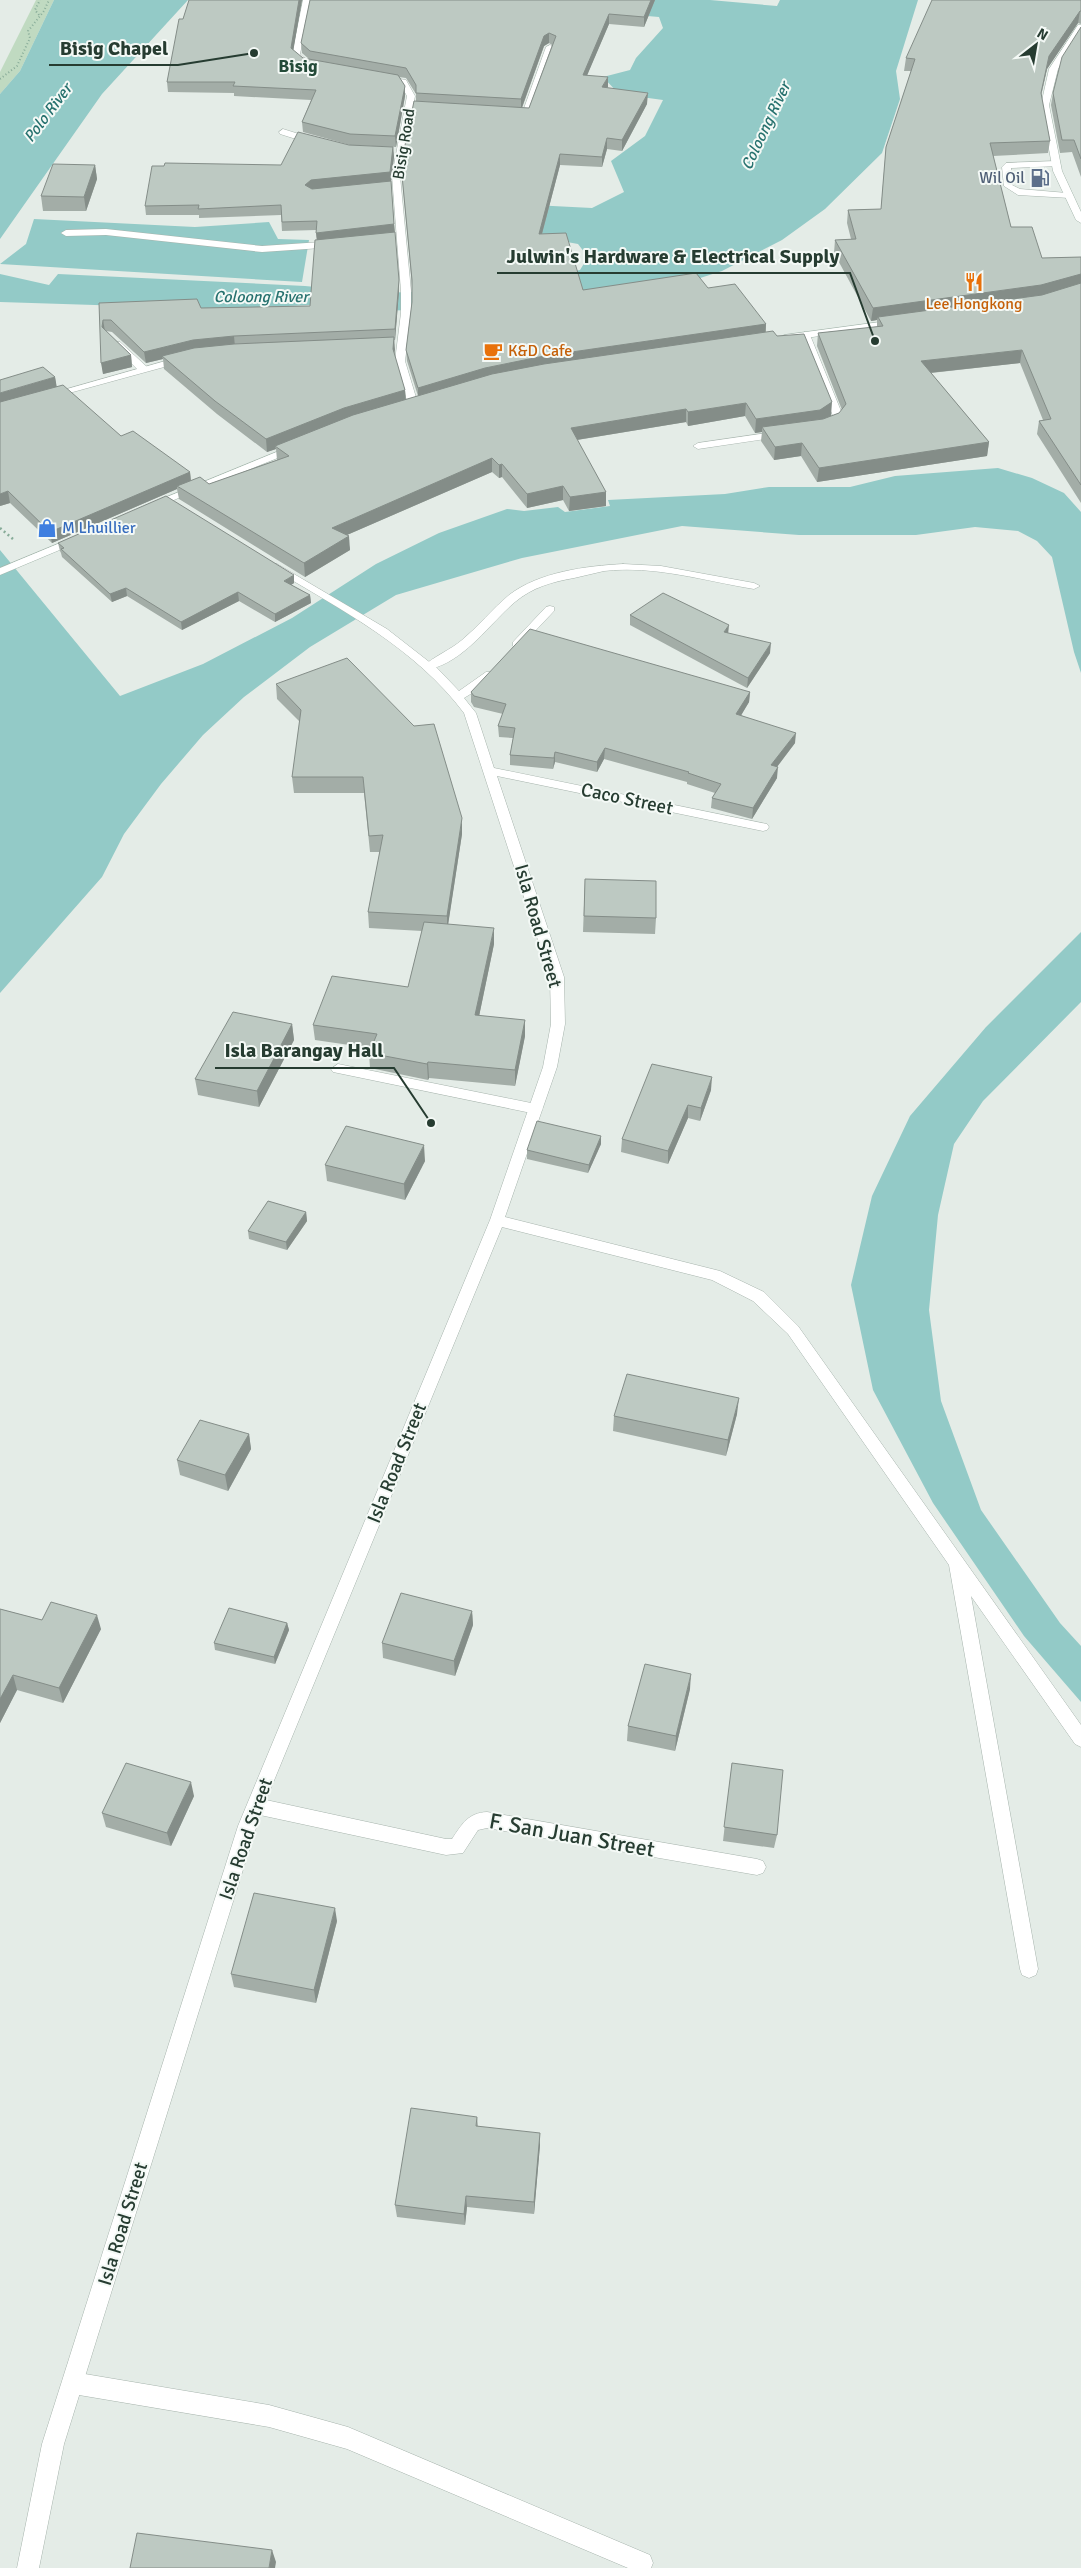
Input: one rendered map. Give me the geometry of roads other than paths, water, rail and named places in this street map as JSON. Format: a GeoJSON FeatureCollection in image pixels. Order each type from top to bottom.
{"type":"FeatureCollection","features":[{"type":"Feature","properties":{"kind":"street"},"geometry":{"type":"LineString","coordinates":[[306,0],[296,55],[307,65],[315,67]]}},
{"type":"Feature","properties":{"kind":"street"},"geometry":{"type":"LineString","coordinates":[[1080,25],[1050,74],[1046,95],[1046,118],[1054,144],[1056,164],[1067,196],[1081,220]]}},
{"type":"Feature","properties":{"kind":"street"},"geometry":{"type":"LineString","coordinates":[[504,115],[525,115],[527,113],[550,47]]}},
{"type":"Feature","properties":{"kind":"street","name":"Bisig Road"},"geometry":{"type":"LineString","coordinates":[[372,75],[403,82],[411,96],[414,108],[397,152],[397,238],[406,291],[406,313],[397,345],[408,406],[424,401]]}},
{"type":"Feature","properties":{"kind":"street"},"geometry":{"type":"LineString","coordinates":[[283,132],[322,144]]}},
{"type":"Feature","properties":{"kind":"street"},"geometry":{"type":"LineString","coordinates":[[1056,164],[1009,165],[1006,167],[1008,186],[1018,192],[1067,196]]}},
{"type":"Feature","properties":{"kind":"street"},"geometry":{"type":"LineString","coordinates":[[388,187],[397,186]]}},
{"type":"Feature","properties":{"kind":"street"},"geometry":{"type":"LineString","coordinates":[[66,233],[106,232],[228,247],[262,249],[342,243]]}},
{"type":"Feature","properties":{"kind":"street"},"geometry":{"type":"LineString","coordinates":[[776,339],[910,321]]}},
{"type":"Feature","properties":{"kind":"street"},"geometry":{"type":"LineString","coordinates":[[108,335],[143,369]]}},
{"type":"Feature","properties":{"kind":"street"},"geometry":{"type":"LineString","coordinates":[[805,335],[838,416],[833,423],[812,430]]}},
{"type":"Feature","properties":{"kind":"street"},"geometry":{"type":"LineString","coordinates":[[45,396],[195,356]]}},
{"type":"Feature","properties":{"kind":"street"},"geometry":{"type":"LineString","coordinates":[[698,446],[792,432]]}},
{"type":"Feature","properties":{"kind":"street"},"geometry":{"type":"LineString","coordinates":[[141,510],[304,443]]}},
{"type":"Feature","properties":{"kind":"street"},"geometry":{"type":"LineString","coordinates":[[168,498],[183,508]]}},
{"type":"Feature","properties":{"kind":"street"},"geometry":{"type":"LineString","coordinates":[[4,571],[87,534]]}},
{"type":"Feature","properties":{"kind":"street","name":"Isla Road Street"},"geometry":{"type":"LineString","coordinates":[[28,2568],[53,2444],[255,1806],[497,1220],[550,1067],[558,1024],[557,977],[491,771],[470,713],[459,696],[430,666],[318,591],[269,562]]}},
{"type":"Feature","properties":{"kind":"street"},"geometry":{"type":"LineString","coordinates":[[430,666],[450,658],[464,647],[502,607],[528,588],[556,578],[604,568],[658,569],[754,586]]}},
{"type":"Feature","properties":{"kind":"street"},"geometry":{"type":"LineString","coordinates":[[459,696],[478,685],[550,609]]}},
{"type":"Feature","properties":{"kind":"street","name":"Caco Street"},"geometry":{"type":"LineString","coordinates":[[491,771],[763,827]]}},
{"type":"Feature","properties":{"kind":"street"},"geometry":{"type":"LineString","coordinates":[[338,1069],[536,1109]]}},
{"type":"Feature","properties":{"kind":"street"},"geometry":{"type":"LineString","coordinates":[[497,1220],[715,1275],[762,1296],[793,1330],[1081,1739]]}},
{"type":"Feature","properties":{"kind":"street"},"geometry":{"type":"LineString","coordinates":[[956,1561],[1030,1969]]}},
{"type":"Feature","properties":{"kind":"street","name":"F. San Juan Street"},"geometry":{"type":"LineString","coordinates":[[255,1806],[446,1847],[457,1847],[470,1824],[477,1819],[757,1866]]}},
{"type":"Feature","properties":{"kind":"street"},"geometry":{"type":"LineString","coordinates":[[73,2382],[270,2416],[348,2438],[642,2563]]}},
{"type":"Feature","properties":{"kind":"water","name":"Polo River"},"geometry":{"type":"Polygon","coordinates":[[[54,0],[188,0],[102,94],[0,239],[0,94],[20,71],[54,0]]]}},
{"type":"Feature","properties":{"kind":"water","name":"Coloong River"},"geometry":{"type":"Polygon","coordinates":[[[627,0],[710,0],[777,6],[780,0],[918,0],[896,71],[900,99],[882,153],[825,209],[782,240],[722,271],[669,288],[426,310],[341,311],[334,304],[221,309],[0,302],[0,274],[49,285],[58,274],[305,286],[380,293],[471,290],[580,270],[588,257],[578,244],[545,238],[476,202],[592,208],[624,192],[611,161],[645,136],[663,100],[619,94],[603,77],[630,70],[636,58],[663,28],[659,17],[578,10],[627,0]]]}},
{"type":"Feature","properties":{"kind":"water"},"geometry":{"type":"Polygon","coordinates":[[[34,219],[195,227],[269,222],[278,239],[309,240],[302,282],[0,264],[26,244],[34,219]]]}},
{"type":"Feature","properties":{"kind":"water"},"geometry":{"type":"Polygon","coordinates":[[[998,468],[1032,478],[1064,493],[1081,512],[1081,673],[1074,652],[1052,557],[1037,541],[1018,531],[975,527],[916,535],[799,535],[682,526],[522,558],[396,595],[310,647],[244,697],[203,735],[161,784],[124,834],[102,877],[0,993],[0,550],[120,696],[203,664],[292,618],[376,564],[439,533],[507,509],[524,511],[558,507],[565,512],[610,506],[608,500],[725,494],[769,487],[850,487],[895,476],[998,468]]]}},
{"type":"Feature","properties":{"kind":"water"},"geometry":{"type":"Polygon","coordinates":[[[1081,932],[1081,1002],[983,1101],[954,1144],[938,1215],[929,1310],[941,1401],[981,1510],[1060,1623],[1081,1646],[1081,1702],[1024,1636],[933,1503],[873,1390],[851,1285],[872,1196],[910,1116],[986,1027],[1081,932]]]}},
{"type":"Feature","properties":{"kind":"place","name":"Bisig Chapel"},"geometry":{"type":"Point","coordinates":[254,53]}},
{"type":"Feature","properties":{"kind":"place","name":"Wil Oil"},"geometry":{"type":"Point","coordinates":[1040,178]}},
{"type":"Feature","properties":{"kind":"place","name":"Lee Hongkong"},"geometry":{"type":"Point","coordinates":[974,282]}},
{"type":"Feature","properties":{"kind":"place","name":"Julwin's Hardware & Electrical Supply"},"geometry":{"type":"Point","coordinates":[875,341]}},
{"type":"Feature","properties":{"kind":"place","name":"K&D Cafe"},"geometry":{"type":"Point","coordinates":[493,351]}},
{"type":"Feature","properties":{"kind":"place","name":"M Lhuillier"},"geometry":{"type":"Point","coordinates":[47,528]}},
{"type":"Feature","properties":{"kind":"place","name":"Isla Barangay Hall"},"geometry":{"type":"Point","coordinates":[431,1123]}},
{"type":"Feature","properties":{"kind":"district","name":"Bisig"},"geometry":{"type":"Point","coordinates":[298,66]}}]}
